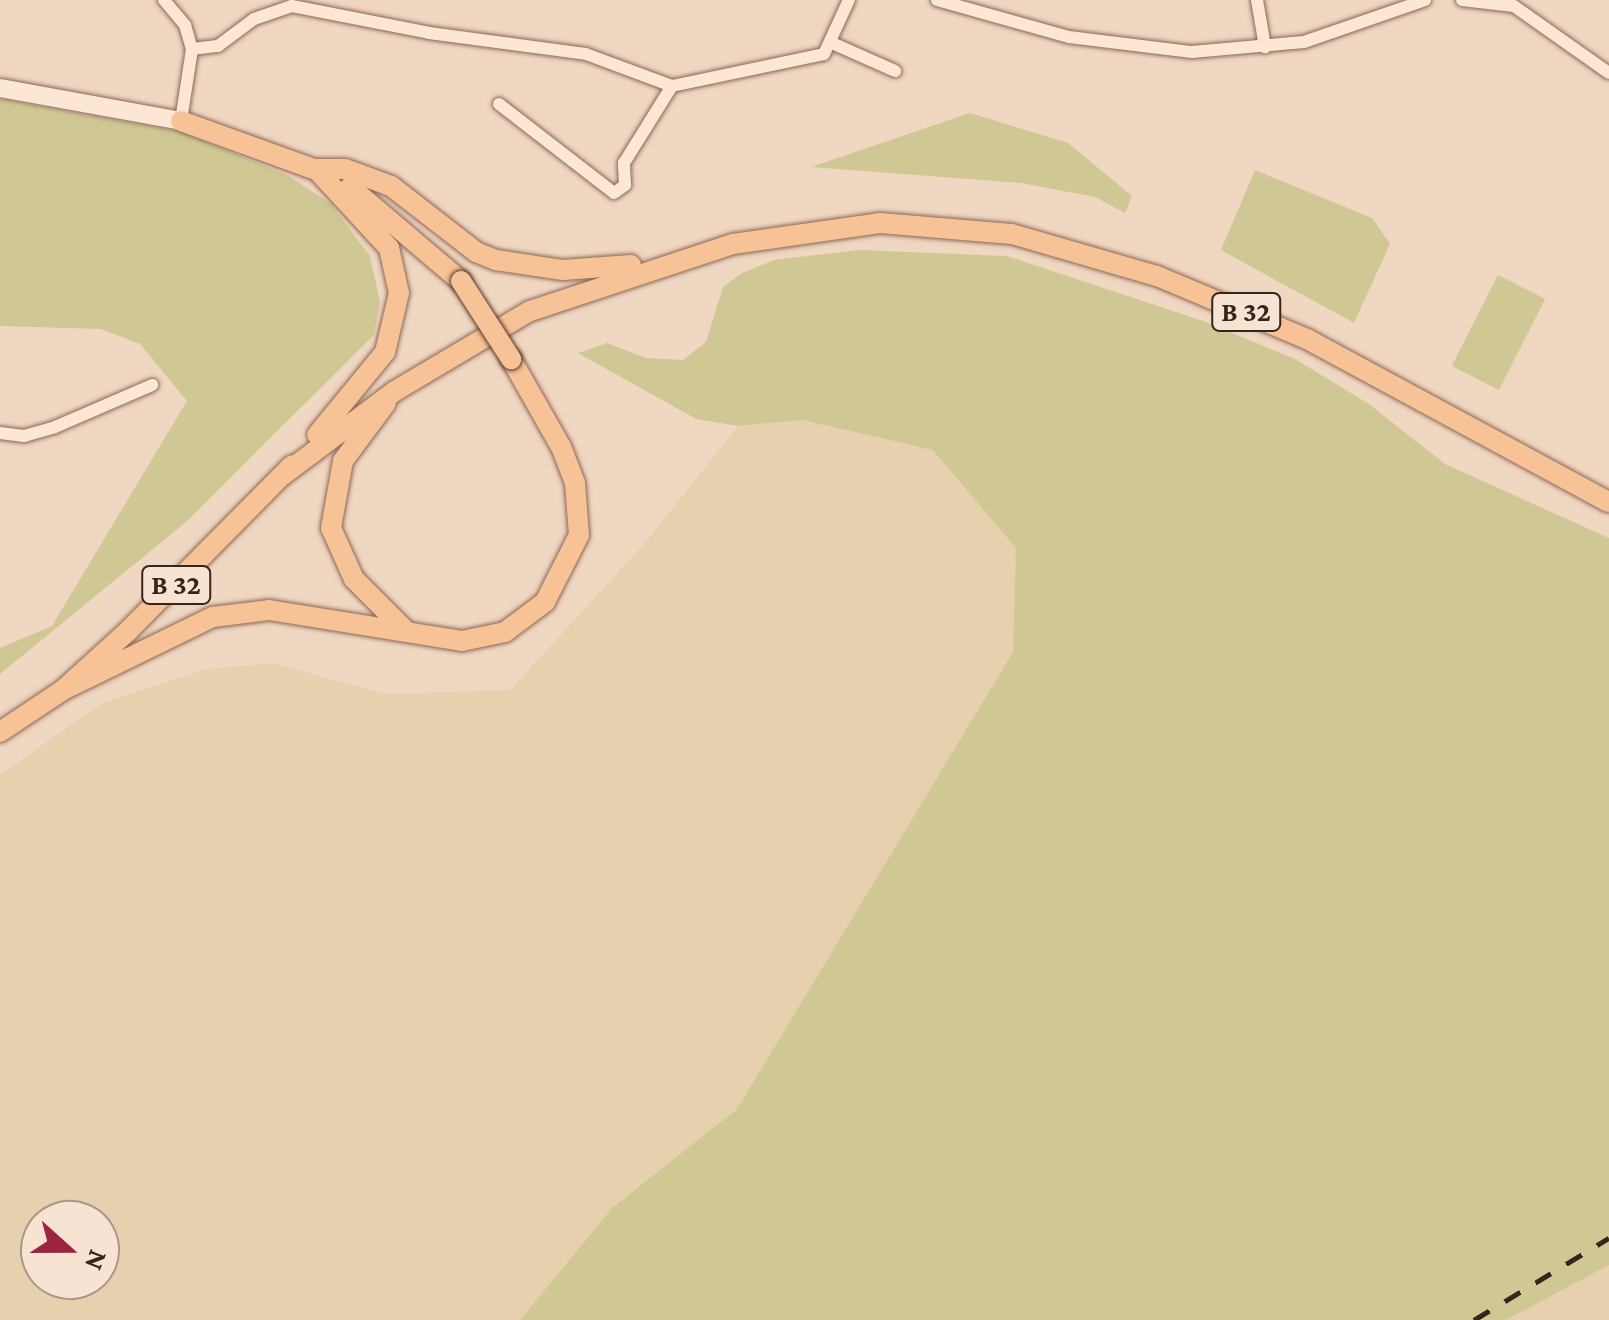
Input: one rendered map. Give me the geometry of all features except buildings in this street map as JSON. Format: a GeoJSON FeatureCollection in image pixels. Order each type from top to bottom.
{"type":"FeatureCollection","features":[{"type":"Feature","properties":{"kind":"main road"},"geometry":{"type":"LineString","coordinates":[[0,88],[182,121],[316,168],[378,206],[461,282],[511,359],[574,483],[579,534],[566,570],[545,602],[505,632],[462,640],[269,610],[212,617],[63,690]]}},
{"type":"Feature","properties":{"kind":"main road"},"geometry":{"type":"LineString","coordinates":[[316,168],[344,170],[391,186],[476,252],[496,260],[563,270],[668,262]]}},
{"type":"Feature","properties":{"kind":"main road"},"geometry":{"type":"LineString","coordinates":[[284,475],[385,352],[400,293],[389,248],[360,209],[316,168]]}},
{"type":"Feature","properties":{"kind":"main road","name":"B 32"},"geometry":{"type":"LineString","coordinates":[[0,732],[63,690],[284,475],[396,390],[530,312],[668,262],[776,235],[880,223],[990,230],[1075,248],[1307,340],[1609,502]]}},
{"type":"Feature","properties":{"kind":"main road"},"geometry":{"type":"LineString","coordinates":[[396,390],[343,461],[332,528],[354,579],[408,632]]}},
{"type":"Feature","properties":{"kind":"street"},"geometry":{"type":"LineString","coordinates":[[164,0],[186,25],[192,50],[182,121]]}},
{"type":"Feature","properties":{"kind":"street"},"geometry":{"type":"LineString","coordinates":[[192,50],[218,46],[266,13],[292,6],[429,34],[586,54],[672,86],[807,61],[834,44],[849,0]]}},
{"type":"Feature","properties":{"kind":"street"},"geometry":{"type":"LineString","coordinates":[[937,0],[1116,45],[1192,52],[1265,47],[1338,33],[1425,0]]}},
{"type":"Feature","properties":{"kind":"street"},"geometry":{"type":"LineString","coordinates":[[1256,0],[1265,47]]}},
{"type":"Feature","properties":{"kind":"street"},"geometry":{"type":"LineString","coordinates":[[1462,0],[1514,6],[1609,73]]}},
{"type":"Feature","properties":{"kind":"street"},"geometry":{"type":"LineString","coordinates":[[834,44],[895,71]]}},
{"type":"Feature","properties":{"kind":"street"},"geometry":{"type":"LineString","coordinates":[[499,104],[614,193],[625,185],[632,148],[672,86]]}},
{"type":"Feature","properties":{"kind":"street"},"geometry":{"type":"LineString","coordinates":[[0,434],[24,436],[55,427],[152,386]]}},
{"type":"Feature","properties":{"kind":"shaded area"},"geometry":{"type":"Polygon","coordinates":[[[0,99],[182,132],[289,176],[331,204],[370,256],[380,302],[374,335],[186,522],[0,674],[0,648],[52,626],[187,401],[140,344],[101,329],[0,326],[0,99]]]}},
{"type":"Feature","properties":{"kind":"shaded area"},"geometry":{"type":"Polygon","coordinates":[[[970,113],[1068,143],[1132,196],[1125,213],[1095,197],[1021,183],[811,167],[970,113]]]}},
{"type":"Feature","properties":{"kind":"shaded area"},"geometry":{"type":"Polygon","coordinates":[[[1255,170],[1372,218],[1390,244],[1354,323],[1221,250],[1255,170]]]}},
{"type":"Feature","properties":{"kind":"shaded area"},"geometry":{"type":"Polygon","coordinates":[[[859,250],[1007,256],[1203,321],[1295,359],[1369,404],[1445,464],[1609,538],[1609,1265],[1506,1320],[520,1320],[612,1208],[737,1109],[1013,652],[1016,548],[933,450],[803,420],[738,426],[696,419],[578,353],[607,343],[646,358],[683,360],[706,342],[723,287],[742,273],[774,260],[859,250]]]}},
{"type":"Feature","properties":{"kind":"shaded area"},"geometry":{"type":"Polygon","coordinates":[[[1498,275],[1545,299],[1499,390],[1452,366],[1498,275]]]}},
{"type":"Feature","properties":{"kind":"shaded area"},"geometry":{"type":"Polygon","coordinates":[[[803,420],[933,450],[978,497],[1016,548],[1013,652],[737,1109],[612,1208],[520,1320],[0,1320],[0,775],[102,703],[207,669],[273,663],[385,694],[510,690],[643,545],[738,426],[803,420]]]}},
{"type":"Feature","properties":{"kind":"shaded area"},"geometry":{"type":"Polygon","coordinates":[[[1609,1265],[1609,1320],[1506,1320],[1609,1265]]]}},
{"type":"Feature","properties":{"kind":"railway"},"geometry":{"type":"LineString","coordinates":[[1474,1320],[1609,1238]]}}]}
